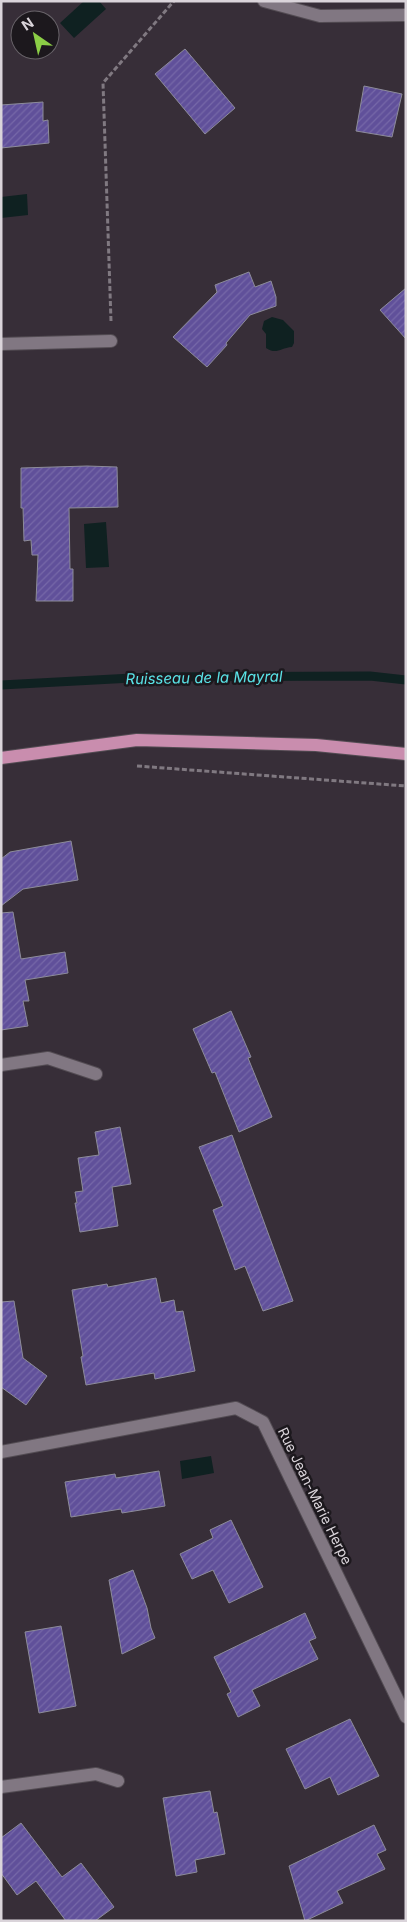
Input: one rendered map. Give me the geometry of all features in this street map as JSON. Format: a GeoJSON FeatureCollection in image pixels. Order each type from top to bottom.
{"type":"FeatureCollection","features":[{"type":"Feature","properties":{"kind":"main road"},"geometry":{"type":"LineString","coordinates":[[1,758],[137,740],[316,745],[406,754]]}},
{"type":"Feature","properties":{"kind":"main road"},"geometry":{"type":"LineString","coordinates":[[1,765],[30,755]]}},
{"type":"Feature","properties":{"kind":"street"},"geometry":{"type":"LineString","coordinates":[[264,1],[320,16],[406,15]]}},
{"type":"Feature","properties":{"kind":"street"},"geometry":{"type":"LineString","coordinates":[[1,344],[111,341]]}},
{"type":"Feature","properties":{"kind":"street"},"geometry":{"type":"LineString","coordinates":[[1,1065],[48,1058],[96,1074]]}},
{"type":"Feature","properties":{"kind":"street","name":"Rue Jean-Marie Herpe"},"geometry":{"type":"LineString","coordinates":[[1,1452],[236,1408],[263,1422],[406,1717]]}},
{"type":"Feature","properties":{"kind":"street"},"geometry":{"type":"LineString","coordinates":[[1,1787],[96,1774],[118,1782]]}},
{"type":"Feature","properties":{"kind":"path"},"geometry":{"type":"LineString","coordinates":[[111,341],[103,83],[174,1]]}},
{"type":"Feature","properties":{"kind":"path"},"geometry":{"type":"LineString","coordinates":[[136,766],[406,786]]}},
{"type":"Feature","properties":{"kind":"shaded area"},"geometry":{"type":"Polygon","coordinates":[[[84,1],[99,1],[106,9],[74,38],[60,23],[84,1]]]}},
{"type":"Feature","properties":{"kind":"shaded area"},"geometry":{"type":"Polygon","coordinates":[[[27,194],[28,215],[1,218],[1,197],[27,194]]]}},
{"type":"Feature","properties":{"kind":"shaded area"},"geometry":{"type":"Polygon","coordinates":[[[272,317],[283,320],[294,331],[292,347],[276,351],[266,348],[266,334],[262,329],[264,321],[272,317]]]}},
{"type":"Feature","properties":{"kind":"shaded area"},"geometry":{"type":"Polygon","coordinates":[[[106,522],[109,567],[86,568],[84,524],[106,522]]]}},
{"type":"Feature","properties":{"kind":"shaded area"},"geometry":{"type":"Polygon","coordinates":[[[211,1456],[214,1473],[182,1479],[180,1461],[211,1456]]]}},
{"type":"Feature","properties":{"kind":"building"},"geometry":{"type":"Polygon","coordinates":[[[185,49],[235,108],[205,134],[155,74],[185,49]]]}},
{"type":"Feature","properties":{"kind":"building"},"geometry":{"type":"Polygon","coordinates":[[[364,86],[402,94],[392,137],[356,131],[364,86]]]}},
{"type":"Feature","properties":{"kind":"building"},"geometry":{"type":"Polygon","coordinates":[[[43,102],[43,121],[48,120],[49,143],[1,148],[1,105],[43,102]]]}},
{"type":"Feature","properties":{"kind":"building"},"geometry":{"type":"Polygon","coordinates":[[[249,272],[255,287],[271,281],[276,297],[276,306],[250,315],[207,367],[173,337],[217,292],[215,285],[249,272]]]}},
{"type":"Feature","properties":{"kind":"building"},"geometry":{"type":"Polygon","coordinates":[[[406,288],[406,339],[380,310],[406,288]]]}},
{"type":"Feature","properties":{"kind":"building"},"geometry":{"type":"Polygon","coordinates":[[[117,467],[118,507],[69,508],[70,569],[73,569],[73,601],[36,601],[38,555],[32,555],[31,540],[24,541],[23,508],[21,508],[21,468],[117,467]]]}},
{"type":"Feature","properties":{"kind":"building"},"geometry":{"type":"Polygon","coordinates":[[[71,841],[78,880],[23,889],[1,906],[1,859],[10,852],[71,841]]]}},
{"type":"Feature","properties":{"kind":"building"},"geometry":{"type":"Polygon","coordinates":[[[13,912],[21,959],[65,952],[68,973],[25,980],[29,1001],[23,1001],[28,1026],[1,1030],[1,913],[13,912]]]}},
{"type":"Feature","properties":{"kind":"building"},"geometry":{"type":"Polygon","coordinates":[[[231,1011],[251,1057],[248,1058],[272,1117],[239,1132],[215,1072],[212,1073],[193,1029],[231,1011]]]}},
{"type":"Feature","properties":{"kind":"building"},"geometry":{"type":"Polygon","coordinates":[[[120,1127],[131,1184],[112,1187],[118,1226],[80,1232],[75,1203],[77,1203],[75,1192],[83,1191],[78,1158],[99,1155],[95,1132],[120,1127]]]}},
{"type":"Feature","properties":{"kind":"building"},"geometry":{"type":"Polygon","coordinates":[[[232,1135],[293,1301],[263,1311],[245,1266],[235,1270],[213,1210],[223,1206],[199,1147],[232,1135]]]}},
{"type":"Feature","properties":{"kind":"building"},"geometry":{"type":"Polygon","coordinates":[[[156,1278],[161,1303],[174,1300],[176,1312],[183,1311],[195,1371],[155,1379],[154,1373],[86,1385],[72,1290],[107,1284],[108,1287],[156,1278]]]}},
{"type":"Feature","properties":{"kind":"building"},"geometry":{"type":"Polygon","coordinates":[[[14,1301],[23,1358],[47,1376],[26,1405],[1,1387],[1,1302],[14,1301]]]}},
{"type":"Feature","properties":{"kind":"building"},"geometry":{"type":"Polygon","coordinates":[[[159,1471],[165,1506],[122,1513],[121,1509],[71,1517],[65,1482],[115,1474],[116,1478],[159,1471]]]}},
{"type":"Feature","properties":{"kind":"building"},"geometry":{"type":"Polygon","coordinates":[[[231,1520],[263,1587],[229,1603],[213,1570],[192,1579],[180,1554],[213,1538],[210,1530],[231,1520]]]}},
{"type":"Feature","properties":{"kind":"building"},"geometry":{"type":"Polygon","coordinates":[[[133,1570],[147,1608],[155,1638],[122,1654],[109,1580],[133,1570]]]}},
{"type":"Feature","properties":{"kind":"building"},"geometry":{"type":"Polygon","coordinates":[[[305,1613],[316,1638],[309,1641],[318,1659],[252,1690],[260,1706],[238,1717],[227,1694],[231,1692],[214,1657],[305,1613]]]}},
{"type":"Feature","properties":{"kind":"building"},"geometry":{"type":"Polygon","coordinates":[[[61,1626],[76,1706],[39,1713],[25,1632],[61,1626]]]}},
{"type":"Feature","properties":{"kind":"building"},"geometry":{"type":"Polygon","coordinates":[[[350,1719],[379,1776],[338,1795],[330,1777],[305,1789],[286,1749],[350,1719]]]}},
{"type":"Feature","properties":{"kind":"building"},"geometry":{"type":"Polygon","coordinates":[[[210,1791],[214,1813],[217,1812],[225,1854],[195,1860],[197,1872],[176,1876],[163,1798],[210,1791]]]}},
{"type":"Feature","properties":{"kind":"building"},"geometry":{"type":"Polygon","coordinates":[[[21,1823],[62,1877],[81,1863],[114,1907],[95,1921],[66,1921],[36,1881],[17,1895],[1,1873],[1,1838],[21,1823]]]}},
{"type":"Feature","properties":{"kind":"building"},"geometry":{"type":"Polygon","coordinates":[[[374,1825],[386,1850],[377,1854],[385,1869],[337,1891],[343,1903],[305,1921],[289,1866],[374,1825]]]}},
{"type":"Feature","properties":{"kind":"waterway","name":"Ruisseau de la Mayral"},"geometry":{"type":"LineString","coordinates":[[1,685],[151,677],[370,676],[406,680]]}}]}
